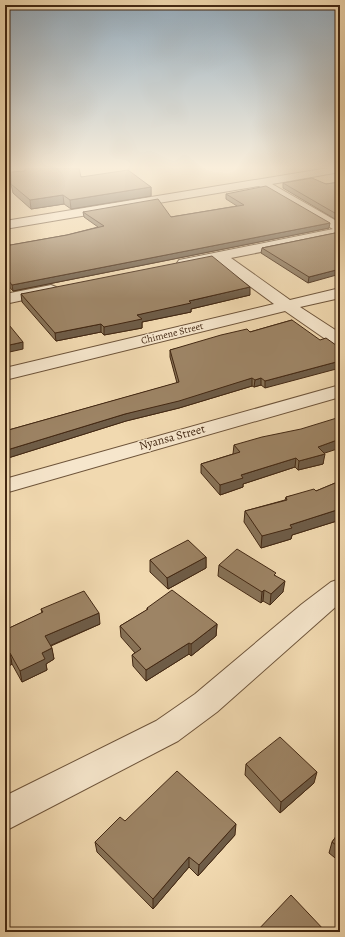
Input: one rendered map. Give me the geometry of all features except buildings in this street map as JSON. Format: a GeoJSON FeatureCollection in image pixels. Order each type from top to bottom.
{"type":"FeatureCollection","features":[{"type":"Feature","properties":{"kind":"street"},"geometry":{"type":"LineString","coordinates":[[5,225],[84,212]]}},
{"type":"Feature","properties":{"kind":"street"},"geometry":{"type":"LineString","coordinates":[[312,212],[340,228]]}},
{"type":"Feature","properties":{"kind":"street"},"geometry":{"type":"LineString","coordinates":[[173,265],[340,232]]}},
{"type":"Feature","properties":{"kind":"street"},"geometry":{"type":"LineString","coordinates":[[219,256],[286,305],[340,341]]}},
{"type":"Feature","properties":{"kind":"street"},"geometry":{"type":"LineString","coordinates":[[5,299],[66,287]]}},
{"type":"Feature","properties":{"kind":"street","name":"Chimene Street"},"geometry":{"type":"LineString","coordinates":[[5,374],[340,292]]}},
{"type":"Feature","properties":{"kind":"street","name":"Nyansa Street"},"geometry":{"type":"LineString","coordinates":[[5,486],[340,391]]}},
{"type":"Feature","properties":{"kind":"street"},"geometry":{"type":"LineString","coordinates":[[5,814],[167,731],[206,703],[312,611],[340,589]]}}]}
